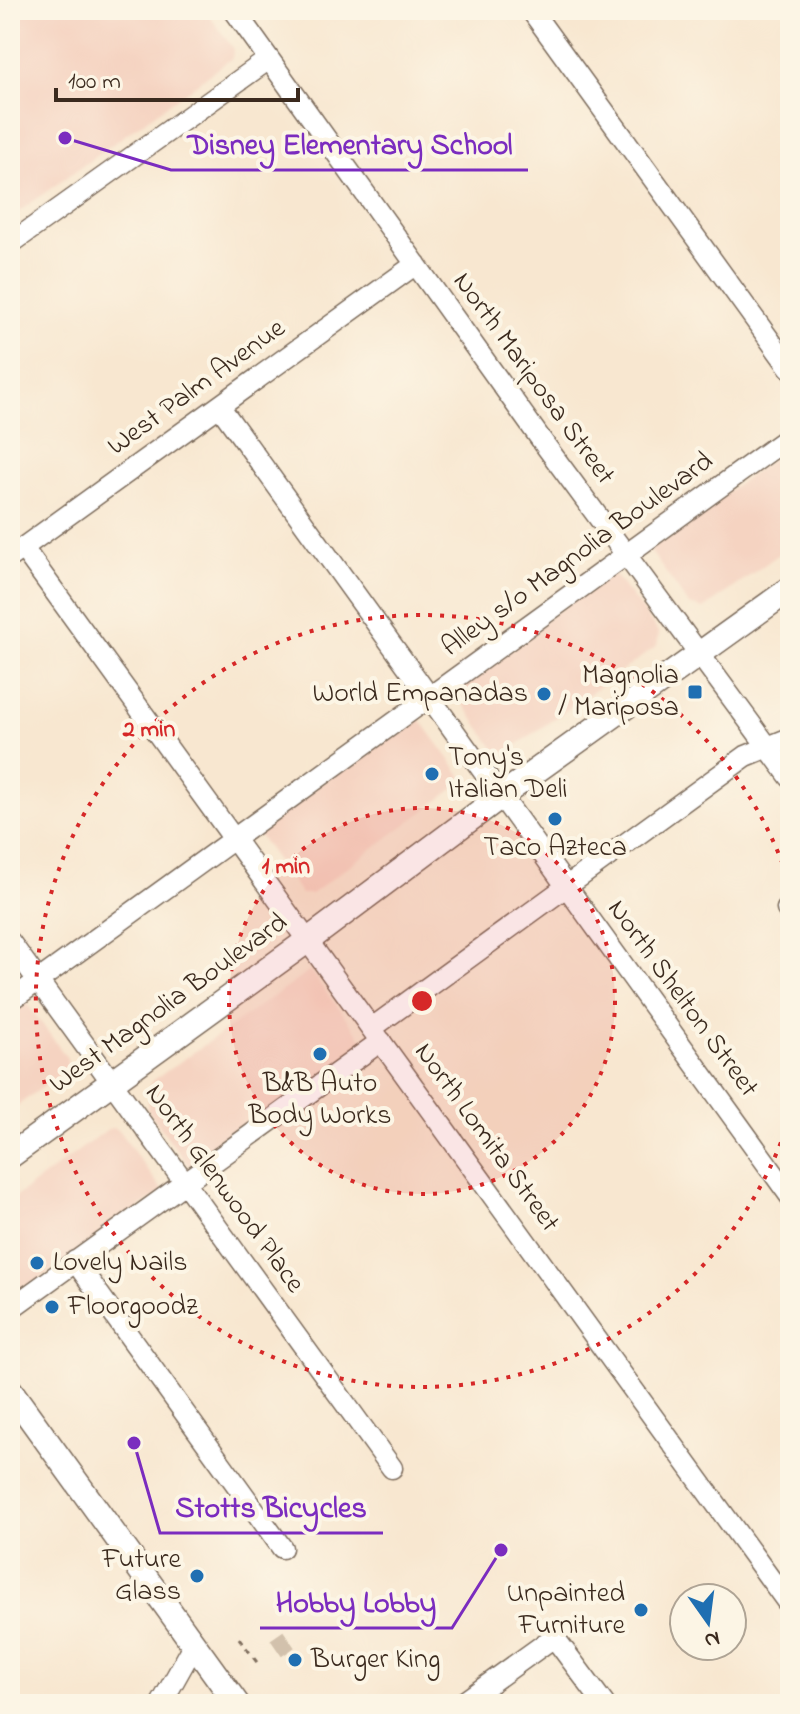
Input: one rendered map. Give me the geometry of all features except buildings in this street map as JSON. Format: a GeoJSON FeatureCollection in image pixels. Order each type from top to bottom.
{"type":"FeatureCollection","features":[{"type":"Feature","properties":{"kind":"main road","name":"West Magnolia Boulevard"},"geometry":{"type":"LineString","coordinates":[[10,1156],[501,796],[790,589]]}},
{"type":"Feature","properties":{"kind":"main road"},"geometry":{"type":"LineString","coordinates":[[10,1390],[237,1704]]}},
{"type":"Feature","properties":{"kind":"street","name":"North Mariposa Street"},"geometry":{"type":"LineString","coordinates":[[234,10],[790,777]]}},
{"type":"Feature","properties":{"kind":"street"},"geometry":{"type":"LineString","coordinates":[[531,10],[790,368]]}},
{"type":"Feature","properties":{"kind":"street"},"geometry":{"type":"LineString","coordinates":[[10,244],[269,59]]}},
{"type":"Feature","properties":{"kind":"street","name":"West Palm Avenue"},"geometry":{"type":"LineString","coordinates":[[16,552],[416,264]]}},
{"type":"Feature","properties":{"kind":"street","name":"North Shelton Street"},"geometry":{"type":"LineString","coordinates":[[220,407],[790,1196]]}},
{"type":"Feature","properties":{"kind":"street","name":"Alley s/o Magnolia Boulevard"},"geometry":{"type":"LineString","coordinates":[[10,1001],[790,436]]}},
{"type":"Feature","properties":{"kind":"street","name":"North Lomita Street"},"geometry":{"type":"LineString","coordinates":[[16,552],[233,838],[790,1606]]}},
{"type":"Feature","properties":{"kind":"street"},"geometry":{"type":"LineString","coordinates":[[10,1309],[377,1035],[566,886],[746,756],[790,738]]}},
{"type":"Feature","properties":{"kind":"street","name":"North Glenwood Place"},"geometry":{"type":"LineString","coordinates":[[10,942],[392,1468]]}},
{"type":"Feature","properties":{"kind":"street"},"geometry":{"type":"LineString","coordinates":[[75,1261],[282,1548]]}},
{"type":"Feature","properties":{"kind":"street"},"geometry":{"type":"LineString","coordinates":[[461,1704],[554,1637],[604,1704]]}},
{"type":"Feature","properties":{"kind":"street"},"geometry":{"type":"LineString","coordinates":[[161,1704],[194,1645]]}},
{"type":"Feature","properties":{"kind":"path"},"geometry":{"type":"LineString","coordinates":[[239,1638],[259,1665]]}},
{"type":"Feature","properties":{"kind":"shaded area"},"geometry":{"type":"Polygon","coordinates":[[[10,10],[205,10],[233,48],[232,58],[10,218],[10,10]]]}},
{"type":"Feature","properties":{"kind":"shaded area"},"geometry":{"type":"Polygon","coordinates":[[[790,446],[790,546],[704,609],[689,605],[649,549],[790,446]]]}},
{"type":"Feature","properties":{"kind":"shaded area"},"geometry":{"type":"Polygon","coordinates":[[[612,571],[659,633],[657,646],[507,752],[495,749],[452,688],[612,571]]]}},
{"type":"Feature","properties":{"kind":"shaded area"},"geometry":{"type":"Polygon","coordinates":[[[417,715],[461,775],[462,783],[311,894],[301,894],[255,830],[417,715]]]}},
{"type":"Feature","properties":{"kind":"shaded area"},"geometry":{"type":"Polygon","coordinates":[[[310,971],[367,1045],[190,1168],[147,1109],[151,1082],[310,971]]]}},
{"type":"Feature","properties":{"kind":"shaded area"},"geometry":{"type":"Polygon","coordinates":[[[23,998],[67,1058],[67,1069],[10,1111],[10,1008],[23,998]]]}},
{"type":"Feature","properties":{"kind":"shaded area"},"geometry":{"type":"Polygon","coordinates":[[[113,1128],[118,1130],[163,1191],[10,1300],[10,1201],[113,1128]]]}},
{"type":"Feature","properties":{"kind":"tunnel"},"geometry":{"type":"LineString","coordinates":[[276,1648],[289,1639]]}},
{"type":"Feature","properties":{"kind":"place","name":"Disney Elementary School"},"geometry":{"type":"Point","coordinates":[65,138]}},
{"type":"Feature","properties":{"kind":"place","name":"Magnolia / Mariposa"},"geometry":{"type":"Point","coordinates":[695,692]}},
{"type":"Feature","properties":{"kind":"place","name":"World Empanadas"},"geometry":{"type":"Point","coordinates":[544,694]}},
{"type":"Feature","properties":{"kind":"place","name":"Tony's Italian Deli"},"geometry":{"type":"Point","coordinates":[432,774]}},
{"type":"Feature","properties":{"kind":"place","name":"Taco Azteca"},"geometry":{"type":"Point","coordinates":[555,819]}},
{"type":"Feature","properties":{"kind":"place","name":"B&B Auto Body Works"},"geometry":{"type":"Point","coordinates":[320,1054]}},
{"type":"Feature","properties":{"kind":"place","name":"Lovely Nails"},"geometry":{"type":"Point","coordinates":[37,1263]}},
{"type":"Feature","properties":{"kind":"place","name":"Floorgoodz"},"geometry":{"type":"Point","coordinates":[52,1307]}},
{"type":"Feature","properties":{"kind":"place","name":"Stotts Bicycles"},"geometry":{"type":"Point","coordinates":[134,1443]}},
{"type":"Feature","properties":{"kind":"place","name":"Hobby Lobby"},"geometry":{"type":"Point","coordinates":[501,1550]}},
{"type":"Feature","properties":{"kind":"place","name":"Future Glass"},"geometry":{"type":"Point","coordinates":[197,1576]}},
{"type":"Feature","properties":{"kind":"place","name":"Unpainted Furniture"},"geometry":{"type":"Point","coordinates":[641,1610]}},
{"type":"Feature","properties":{"kind":"place","name":"Burger King"},"geometry":{"type":"Point","coordinates":[295,1660]}}]}
